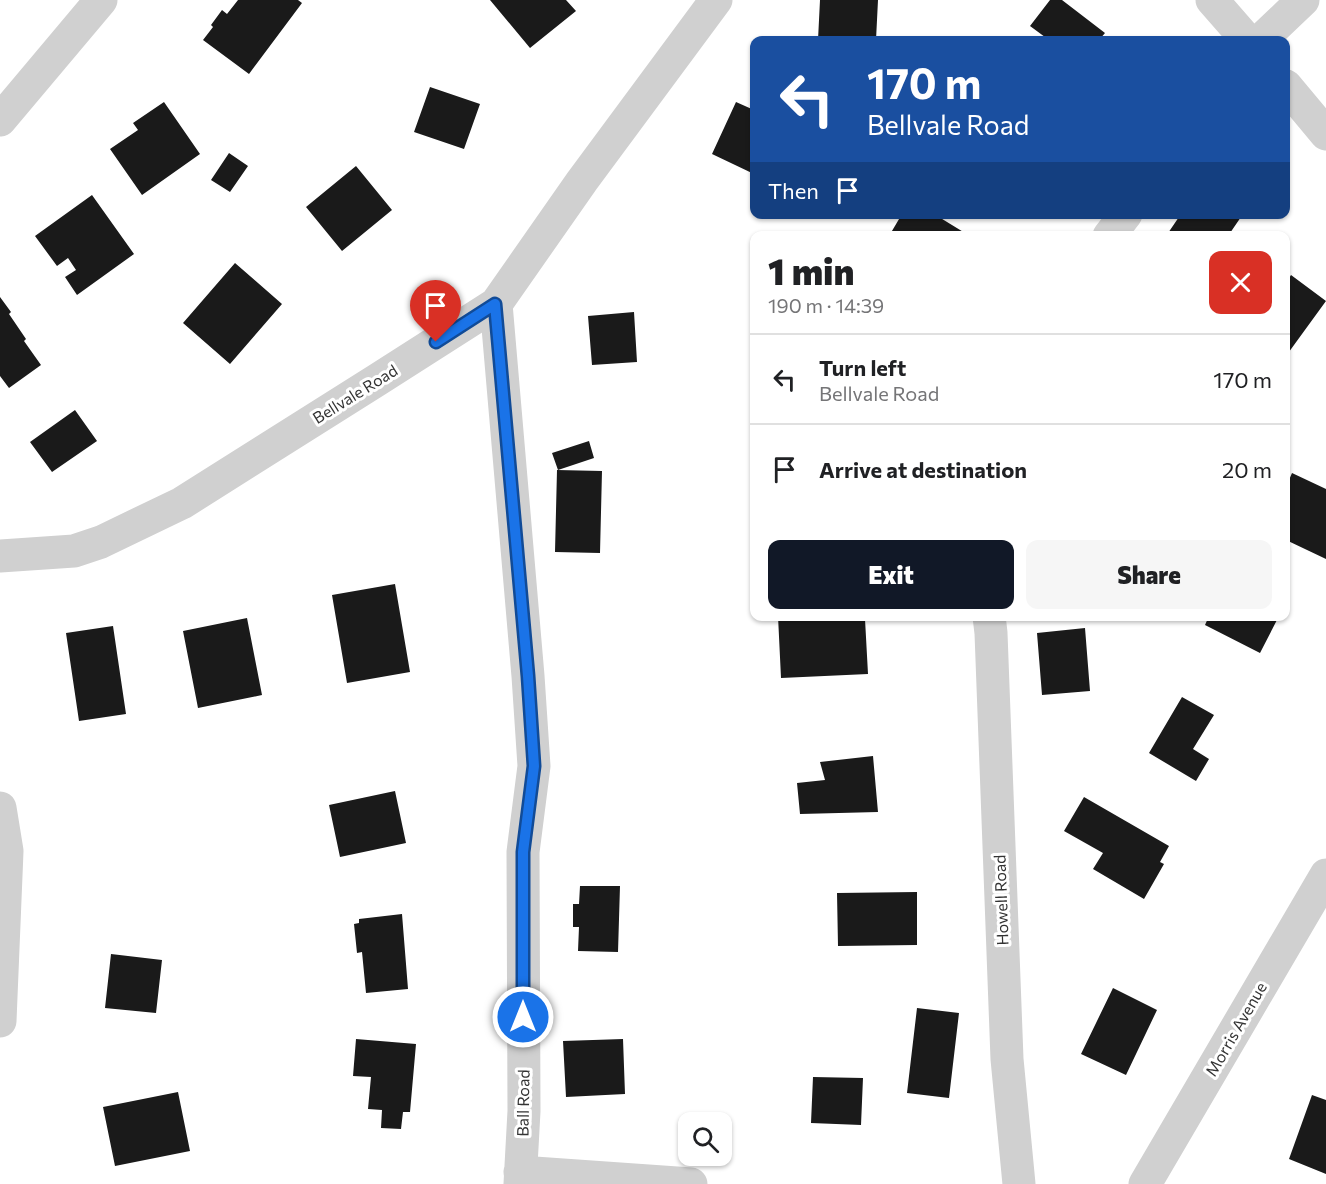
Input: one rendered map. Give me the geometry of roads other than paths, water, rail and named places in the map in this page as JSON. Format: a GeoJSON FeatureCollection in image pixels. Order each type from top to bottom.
{"type":"FeatureCollection","features":[{"type":"Feature","properties":{"kind":"street"},"geometry":{"type":"LineString","coordinates":[[0,120],[101,0]]}},
{"type":"Feature","properties":{"kind":"street","name":"Bellvale Road"},"geometry":{"type":"LineString","coordinates":[[0,556],[74,551],[101,542],[182,503],[495,304],[582,181],[716,0]]}},
{"type":"Feature","properties":{"kind":"street"},"geometry":{"type":"LineString","coordinates":[[1212,0],[1244,36]]}},
{"type":"Feature","properties":{"kind":"street"},"geometry":{"type":"LineString","coordinates":[[1265,36],[1303,0]]}},
{"type":"Feature","properties":{"kind":"street"},"geometry":{"type":"LineString","coordinates":[[1290,91],[1326,134]]}},
{"type":"Feature","properties":{"kind":"street"},"geometry":{"type":"LineString","coordinates":[[1113,231],[1122,219]]}},
{"type":"Feature","properties":{"kind":"street","name":"Ball Road"},"geometry":{"type":"LineString","coordinates":[[495,304],[534,766],[523,852],[524,1111],[520,1178]]}},
{"type":"Feature","properties":{"kind":"street","name":"Howell Road"},"geometry":{"type":"LineString","coordinates":[[990,621],[1007,1059],[1019,1184]]}},
{"type":"Feature","properties":{"kind":"street"},"geometry":{"type":"LineString","coordinates":[[0,808],[7,850],[0,1021]]}},
{"type":"Feature","properties":{"kind":"street","name":"Morris Avenue"},"geometry":{"type":"LineString","coordinates":[[1145,1184],[1326,875]]}},
{"type":"Feature","properties":{"kind":"street"},"geometry":{"type":"LineString","coordinates":[[520,1178],[691,1184]]}}]}
